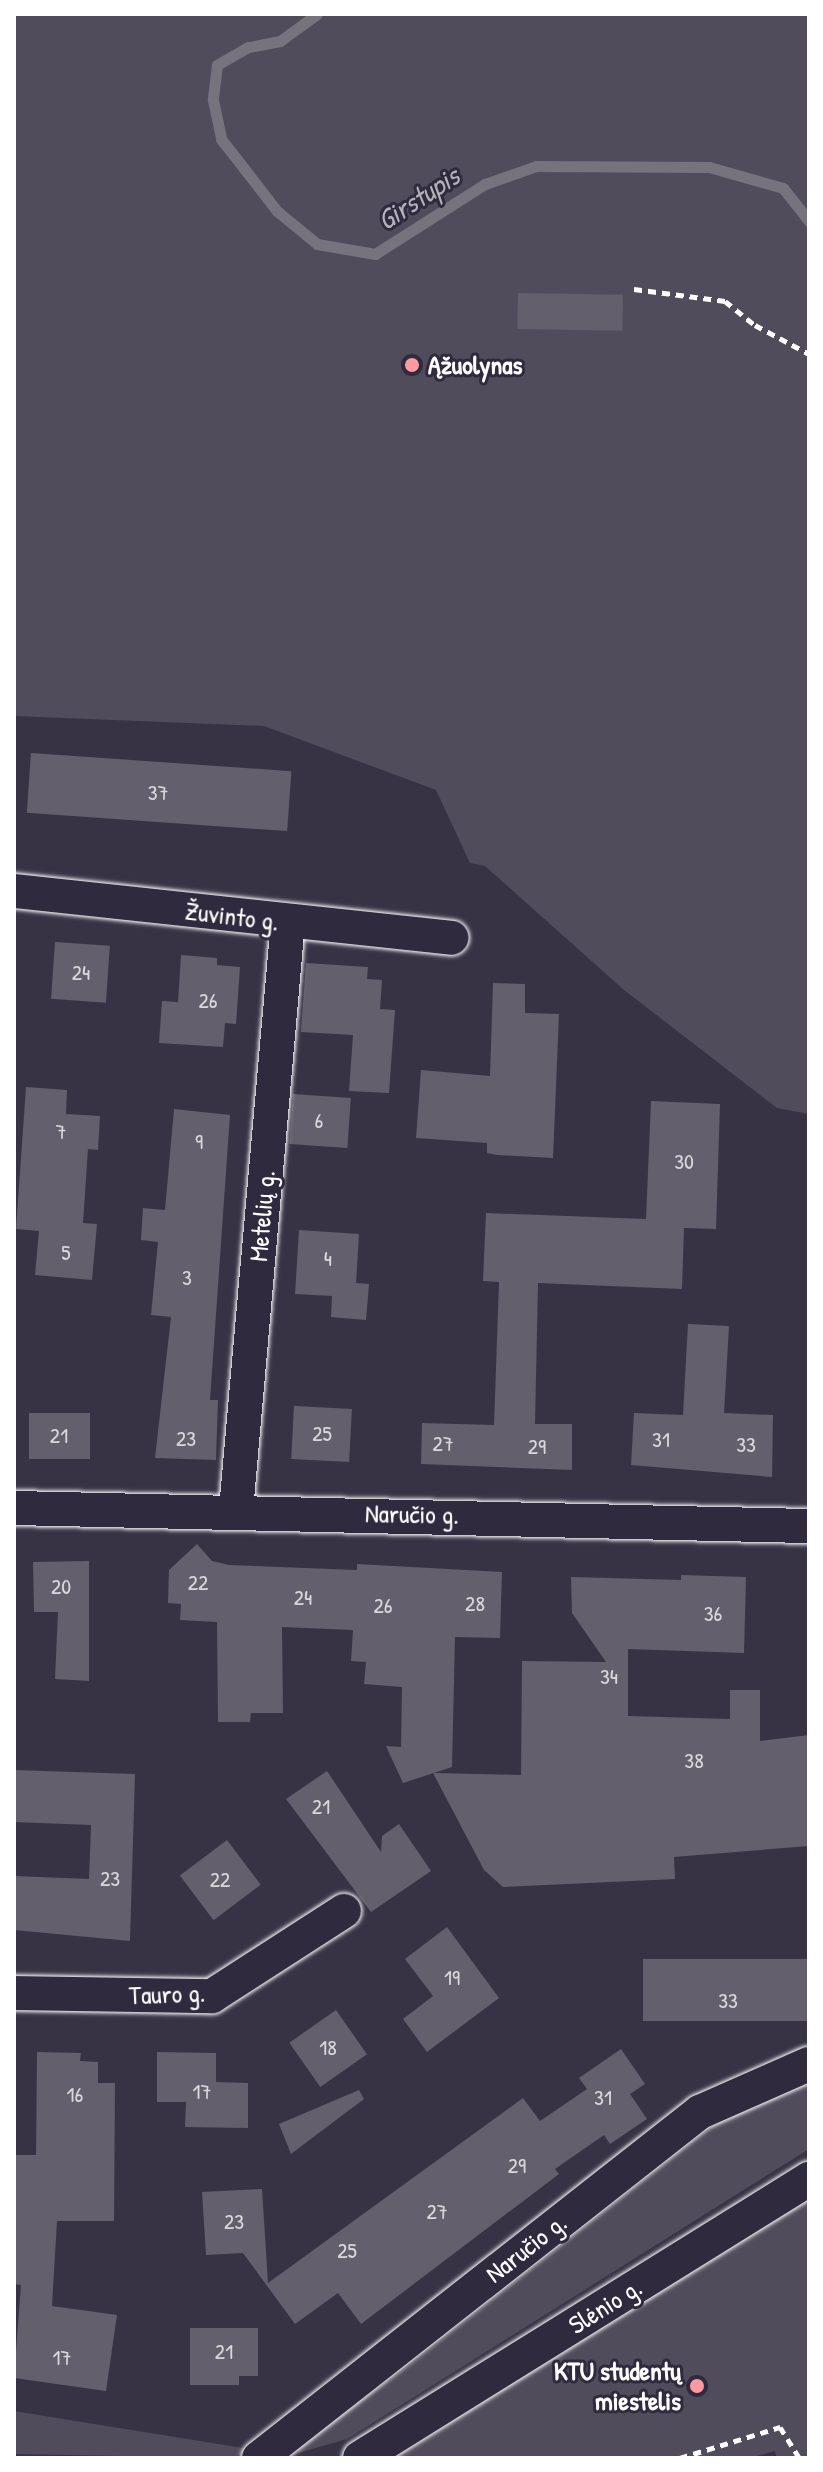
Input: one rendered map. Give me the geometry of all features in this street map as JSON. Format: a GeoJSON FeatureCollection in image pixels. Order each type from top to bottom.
{"type":"FeatureCollection","features":[{"type":"Feature","properties":{"kind":"street","name":"Žuvinto g."},"geometry":{"type":"LineString","coordinates":[[14,891],[451,938]]}},
{"type":"Feature","properties":{"kind":"street","name":"Metelių g."},"geometry":{"type":"LineString","coordinates":[[236,1510],[288,922]]}},
{"type":"Feature","properties":{"kind":"street","name":"Naručio g."},"geometry":{"type":"LineString","coordinates":[[14,1508],[236,1510],[809,1526]]}},
{"type":"Feature","properties":{"kind":"street","name":"Tauro g."},"geometry":{"type":"LineString","coordinates":[[14,1993],[212,1996],[344,1911]]}},
{"type":"Feature","properties":{"kind":"street","name":"Naručio g."},"geometry":{"type":"LineString","coordinates":[[259,2458],[700,2112],[809,2064]]}},
{"type":"Feature","properties":{"kind":"street","name":"Slėnio g."},"geometry":{"type":"LineString","coordinates":[[360,2458],[809,2179]]}},
{"type":"Feature","properties":{"kind":"path"},"geometry":{"type":"LineString","coordinates":[[634,289],[725,301],[755,325],[809,354]]}},
{"type":"Feature","properties":{"kind":"path"},"geometry":{"type":"LineString","coordinates":[[680,2458],[780,2427],[799,2458]]}},
{"type":"Feature","properties":{"kind":"shaded area","name":"Ąžuolynas"},"geometry":{"type":"Polygon","coordinates":[[[14,14],[809,14],[809,1114],[777,1108],[624,990],[485,866],[470,863],[436,790],[264,726],[14,716],[14,14]]]}},
{"type":"Feature","properties":{"kind":"shaded area"},"geometry":{"type":"Polygon","coordinates":[[[809,2083],[809,2149],[347,2439],[298,2453],[300,2444],[410,2365],[718,2122],[809,2083]]]}},
{"type":"Feature","properties":{"kind":"shaded area","name":"KTU studentų miestelis"},"geometry":{"type":"Polygon","coordinates":[[[809,2195],[809,2458],[777,2458],[775,2451],[750,2458],[394,2458],[809,2195]]]}},
{"type":"Feature","properties":{"kind":"shaded area"},"geometry":{"type":"Polygon","coordinates":[[[14,2411],[249,2449],[233,2458],[14,2454],[14,2411]]]}},
{"type":"Feature","properties":{"kind":"building"},"geometry":{"type":"Polygon","coordinates":[[[518,293],[623,295],[622,331],[517,329],[518,293]]]}},
{"type":"Feature","properties":{"kind":"building"},"geometry":{"type":"Polygon","coordinates":[[[31,753],[291,771],[287,831],[27,813],[31,753]]]}},
{"type":"Feature","properties":{"kind":"building"},"geometry":{"type":"Polygon","coordinates":[[[55,942],[110,946],[106,1003],[51,999],[55,942]]]}},
{"type":"Feature","properties":{"kind":"building"},"geometry":{"type":"Polygon","coordinates":[[[181,955],[217,958],[217,965],[240,967],[236,1024],[225,1023],[223,1047],[159,1043],[162,1001],[178,1002],[181,955]]]}},
{"type":"Feature","properties":{"kind":"building"},"geometry":{"type":"Polygon","coordinates":[[[306,963],[368,967],[367,979],[382,980],[380,1009],[395,1010],[389,1093],[349,1091],[353,1035],[301,1032],[306,963]]]}},
{"type":"Feature","properties":{"kind":"building"},"geometry":{"type":"Polygon","coordinates":[[[493,983],[525,984],[525,1013],[559,1014],[553,1158],[487,1153],[487,1143],[416,1138],[421,1070],[490,1076],[493,983]]]}},
{"type":"Feature","properties":{"kind":"building"},"geometry":{"type":"Polygon","coordinates":[[[26,1087],[67,1090],[66,1114],[100,1116],[98,1150],[88,1149],[83,1223],[97,1224],[92,1280],[35,1275],[39,1231],[16,1229],[26,1087]]]}},
{"type":"Feature","properties":{"kind":"building"},"geometry":{"type":"Polygon","coordinates":[[[293,1094],[351,1098],[347,1148],[290,1144],[293,1094]]]}},
{"type":"Feature","properties":{"kind":"building"},"geometry":{"type":"Polygon","coordinates":[[[651,1101],[720,1104],[716,1229],[684,1228],[682,1289],[538,1283],[535,1424],[572,1424],[572,1470],[421,1464],[422,1423],[494,1425],[499,1282],[483,1281],[486,1213],[646,1219],[651,1101]]]}},
{"type":"Feature","properties":{"kind":"building"},"geometry":{"type":"Polygon","coordinates":[[[174,1109],[230,1115],[210,1400],[218,1400],[216,1460],[155,1458],[171,1317],[151,1315],[158,1242],[141,1240],[143,1208],[165,1210],[174,1109]]]}},
{"type":"Feature","properties":{"kind":"building"},"geometry":{"type":"Polygon","coordinates":[[[299,1230],[359,1234],[356,1283],[369,1284],[366,1320],[331,1317],[332,1296],[295,1294],[299,1230]]]}},
{"type":"Feature","properties":{"kind":"building"},"geometry":{"type":"Polygon","coordinates":[[[688,1324],[729,1326],[724,1413],[773,1415],[772,1477],[631,1465],[634,1413],[683,1415],[688,1324]]]}},
{"type":"Feature","properties":{"kind":"building"},"geometry":{"type":"Polygon","coordinates":[[[294,1406],[352,1409],[349,1462],[291,1459],[294,1406]]]}},
{"type":"Feature","properties":{"kind":"building"},"geometry":{"type":"Polygon","coordinates":[[[29,1413],[90,1413],[90,1459],[29,1459],[29,1413]]]}},
{"type":"Feature","properties":{"kind":"building"},"geometry":{"type":"Polygon","coordinates":[[[197,1544],[212,1561],[229,1565],[357,1570],[357,1564],[502,1572],[500,1638],[455,1637],[452,1767],[403,1783],[386,1746],[401,1747],[402,1687],[364,1684],[366,1662],[351,1661],[353,1630],[282,1627],[283,1713],[251,1713],[250,1722],[218,1722],[217,1622],[180,1620],[181,1604],[168,1603],[169,1570],[197,1544]]]}},
{"type":"Feature","properties":{"kind":"building"},"geometry":{"type":"Polygon","coordinates":[[[89,1561],[89,1681],[55,1679],[58,1612],[34,1612],[33,1562],[89,1561]]]}},
{"type":"Feature","properties":{"kind":"building"},"geometry":{"type":"Polygon","coordinates":[[[681,1575],[746,1577],[744,1653],[628,1649],[628,1716],[730,1719],[730,1690],[760,1690],[760,1741],[809,1735],[809,1846],[674,1857],[675,1879],[503,1887],[484,1870],[433,1773],[521,1775],[522,1661],[606,1662],[572,1613],[571,1577],[681,1580],[681,1575]]]}},
{"type":"Feature","properties":{"kind":"building"},"geometry":{"type":"Polygon","coordinates":[[[14,1770],[135,1774],[130,1941],[14,1930],[14,1876],[89,1879],[91,1825],[14,1822],[14,1770]]]}},
{"type":"Feature","properties":{"kind":"building"},"geometry":{"type":"Polygon","coordinates":[[[327,1771],[381,1852],[382,1836],[399,1824],[431,1871],[371,1912],[286,1799],[327,1771]]]}},
{"type":"Feature","properties":{"kind":"building"},"geometry":{"type":"Polygon","coordinates":[[[227,1840],[261,1885],[214,1920],[180,1876],[227,1840]]]}},
{"type":"Feature","properties":{"kind":"building"},"geometry":{"type":"Polygon","coordinates":[[[447,1927],[499,1998],[427,2052],[403,2019],[433,1996],[405,1959],[447,1927]]]}},
{"type":"Feature","properties":{"kind":"building"},"geometry":{"type":"Polygon","coordinates":[[[643,1959],[809,1959],[809,2021],[643,2021],[643,1959]]]}},
{"type":"Feature","properties":{"kind":"building"},"geometry":{"type":"Polygon","coordinates":[[[336,2010],[367,2054],[320,2087],[289,2043],[336,2010]]]}},
{"type":"Feature","properties":{"kind":"building"},"geometry":{"type":"Polygon","coordinates":[[[621,2049],[645,2084],[630,2094],[647,2119],[610,2144],[604,2135],[555,2169],[559,2174],[361,2324],[338,2293],[295,2324],[243,2253],[206,2255],[202,2192],[262,2189],[268,2283],[523,2098],[540,2121],[587,2089],[579,2078],[621,2049]]]}},
{"type":"Feature","properties":{"kind":"building"},"geometry":{"type":"Polygon","coordinates":[[[37,2052],[81,2053],[80,2061],[98,2062],[98,2083],[115,2083],[114,2221],[57,2221],[52,2306],[117,2315],[106,2391],[14,2378],[21,2285],[14,2284],[14,2155],[36,2155],[37,2052]]]}},
{"type":"Feature","properties":{"kind":"building"},"geometry":{"type":"Polygon","coordinates":[[[157,2052],[216,2053],[216,2082],[248,2083],[248,2128],[185,2127],[186,2102],[157,2102],[157,2052]]]}},
{"type":"Feature","properties":{"kind":"building"},"geometry":{"type":"Polygon","coordinates":[[[359,2090],[364,2099],[291,2154],[279,2124],[359,2090]]]}},
{"type":"Feature","properties":{"kind":"building"},"geometry":{"type":"Polygon","coordinates":[[[190,2328],[258,2328],[258,2376],[239,2376],[239,2385],[190,2385],[190,2328]]]}},
{"type":"Feature","properties":{"kind":"waterway","name":"Girstupis"},"geometry":{"type":"LineString","coordinates":[[317,14],[280,41],[248,47],[217,65],[213,100],[221,139],[277,211],[317,244],[375,254],[485,184],[536,166],[709,167],[783,188],[809,221]]}},
{"type":"Feature","properties":{"kind":"place","name":"Ąžuolynas"},"geometry":{"type":"Point","coordinates":[412,365]}},
{"type":"Feature","properties":{"kind":"place","name":"KTU studentų miestelis"},"geometry":{"type":"Point","coordinates":[697,2386]}}]}
